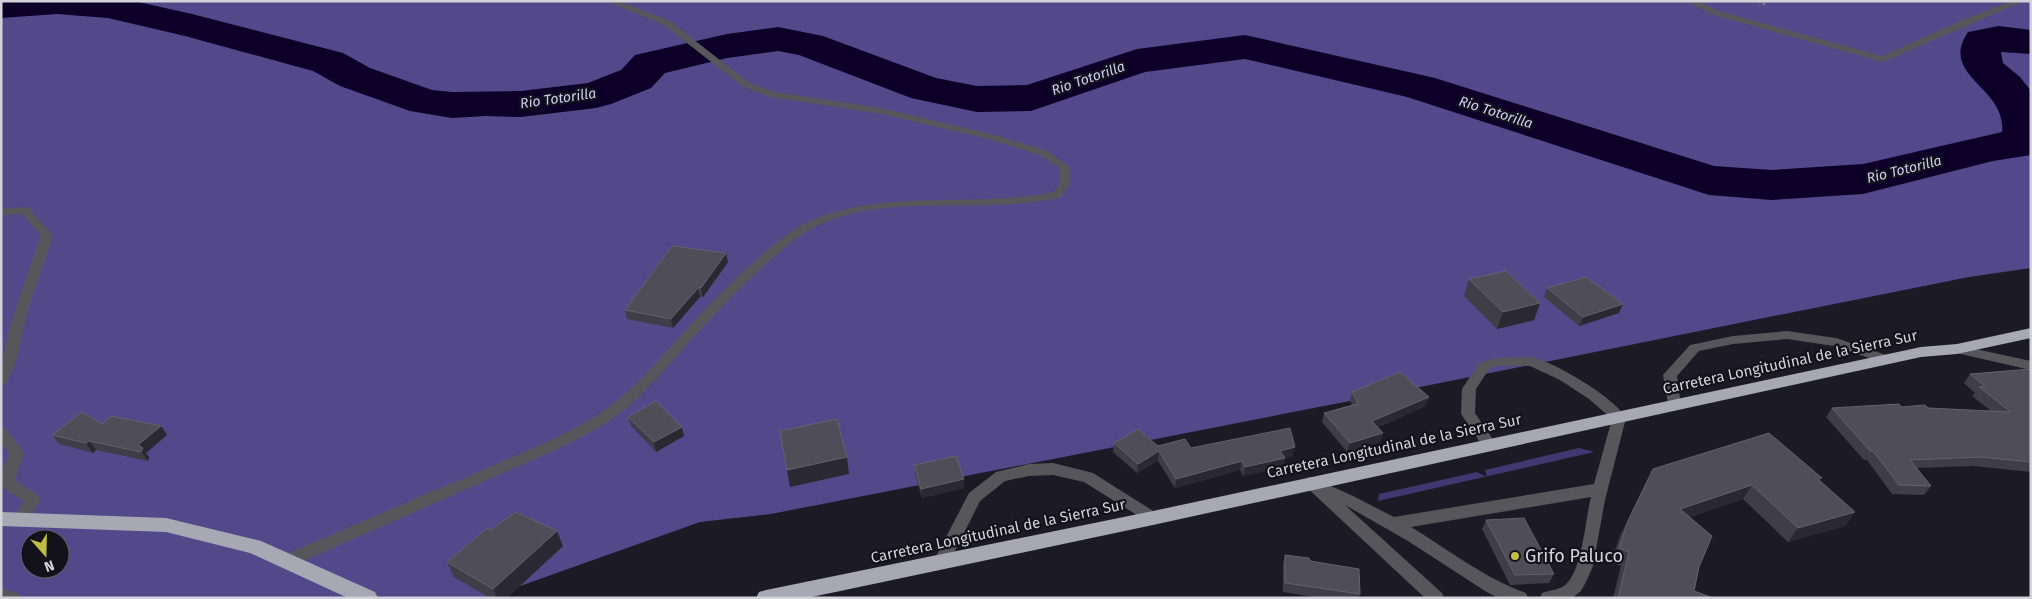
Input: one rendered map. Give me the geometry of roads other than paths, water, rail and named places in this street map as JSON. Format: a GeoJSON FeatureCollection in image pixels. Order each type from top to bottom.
{"type":"FeatureCollection","features":[{"type":"Feature","properties":{"kind":"highway","name":"Carretera Longitudinal de la Sierra Sur"},"geometry":{"type":"LineString","coordinates":[[766,598],[1154,518],[1921,352],[1957,349],[2031,333]]}},
{"type":"Feature","properties":{"kind":"highway"},"geometry":{"type":"LineString","coordinates":[[11,520],[166,525],[254,546],[368,598]]}},
{"type":"Feature","properties":{"kind":"street"},"geometry":{"type":"LineString","coordinates":[[287,561],[559,443],[613,410],[640,388],[725,294],[789,238],[819,220],[848,211],[895,203],[998,204],[1035,201],[1057,195],[1065,184],[1065,167],[1053,157],[1021,145],[881,111],[773,95],[746,84],[667,23],[610,1]]}},
{"type":"Feature","properties":{"kind":"street"},"geometry":{"type":"LineString","coordinates":[[1690,1],[1716,13],[1883,59],[1963,23],[2020,1]]}},
{"type":"Feature","properties":{"kind":"street"},"geometry":{"type":"LineString","coordinates":[[1,212],[25,210],[47,236],[22,310],[10,360],[1,381]]}},
{"type":"Feature","properties":{"kind":"street"},"geometry":{"type":"LineString","coordinates":[[1674,406],[1670,375],[1695,348],[1733,340],[1787,335],[1836,342],[1886,360]]}},
{"type":"Feature","properties":{"kind":"street"},"geometry":{"type":"LineString","coordinates":[[1957,349],[2031,366]]}},
{"type":"Feature","properties":{"kind":"street"},"geometry":{"type":"LineString","coordinates":[[1489,444],[1468,414],[1469,388],[1484,366],[1495,362],[1532,361],[1566,377],[1594,396],[1619,418],[1582,577],[1574,588],[1558,597],[1548,598]]}},
{"type":"Feature","properties":{"kind":"street"},"geometry":{"type":"LineString","coordinates":[[1,433],[17,453],[4,480],[33,499],[11,520]]}},
{"type":"Feature","properties":{"kind":"street"},"geometry":{"type":"LineString","coordinates":[[941,562],[974,497],[1001,476],[1029,470],[1053,469],[1088,477],[1154,518]]}},
{"type":"Feature","properties":{"kind":"street"},"geometry":{"type":"LineString","coordinates":[[1310,483],[1347,498],[1392,524],[1482,582],[1507,595],[1520,598]]}},
{"type":"Feature","properties":{"kind":"street"},"geometry":{"type":"LineString","coordinates":[[1310,483],[1436,598]]}},
{"type":"Feature","properties":{"kind":"street"},"geometry":{"type":"LineString","coordinates":[[1392,524],[1601,489]]}},
{"type":"Feature","properties":{"kind":"street"},"geometry":{"type":"LineString","coordinates":[[1,595],[12,598]]}},
{"type":"Feature","properties":{"kind":"waterway","name":"Rio Totorilla"},"geometry":{"type":"LineString","coordinates":[[1,7],[57,3],[108,7],[192,26],[328,62],[355,77],[426,102],[452,105],[486,103],[521,104],[596,95],[636,79],[650,64],[727,46],[778,39],[809,45],[926,89],[977,99],[1031,98],[1137,61],[1245,47],[1420,87],[1709,180],[1772,185],[1863,179],[1992,147],[2023,143],[2025,128],[2015,100],[2005,86],[1984,66],[1980,52],[1982,41],[1999,38],[2031,42]]}},
{"type":"Feature","properties":{"kind":"place","name":"Grifo Paluco"},"geometry":{"type":"Point","coordinates":[1515,556]}}]}
